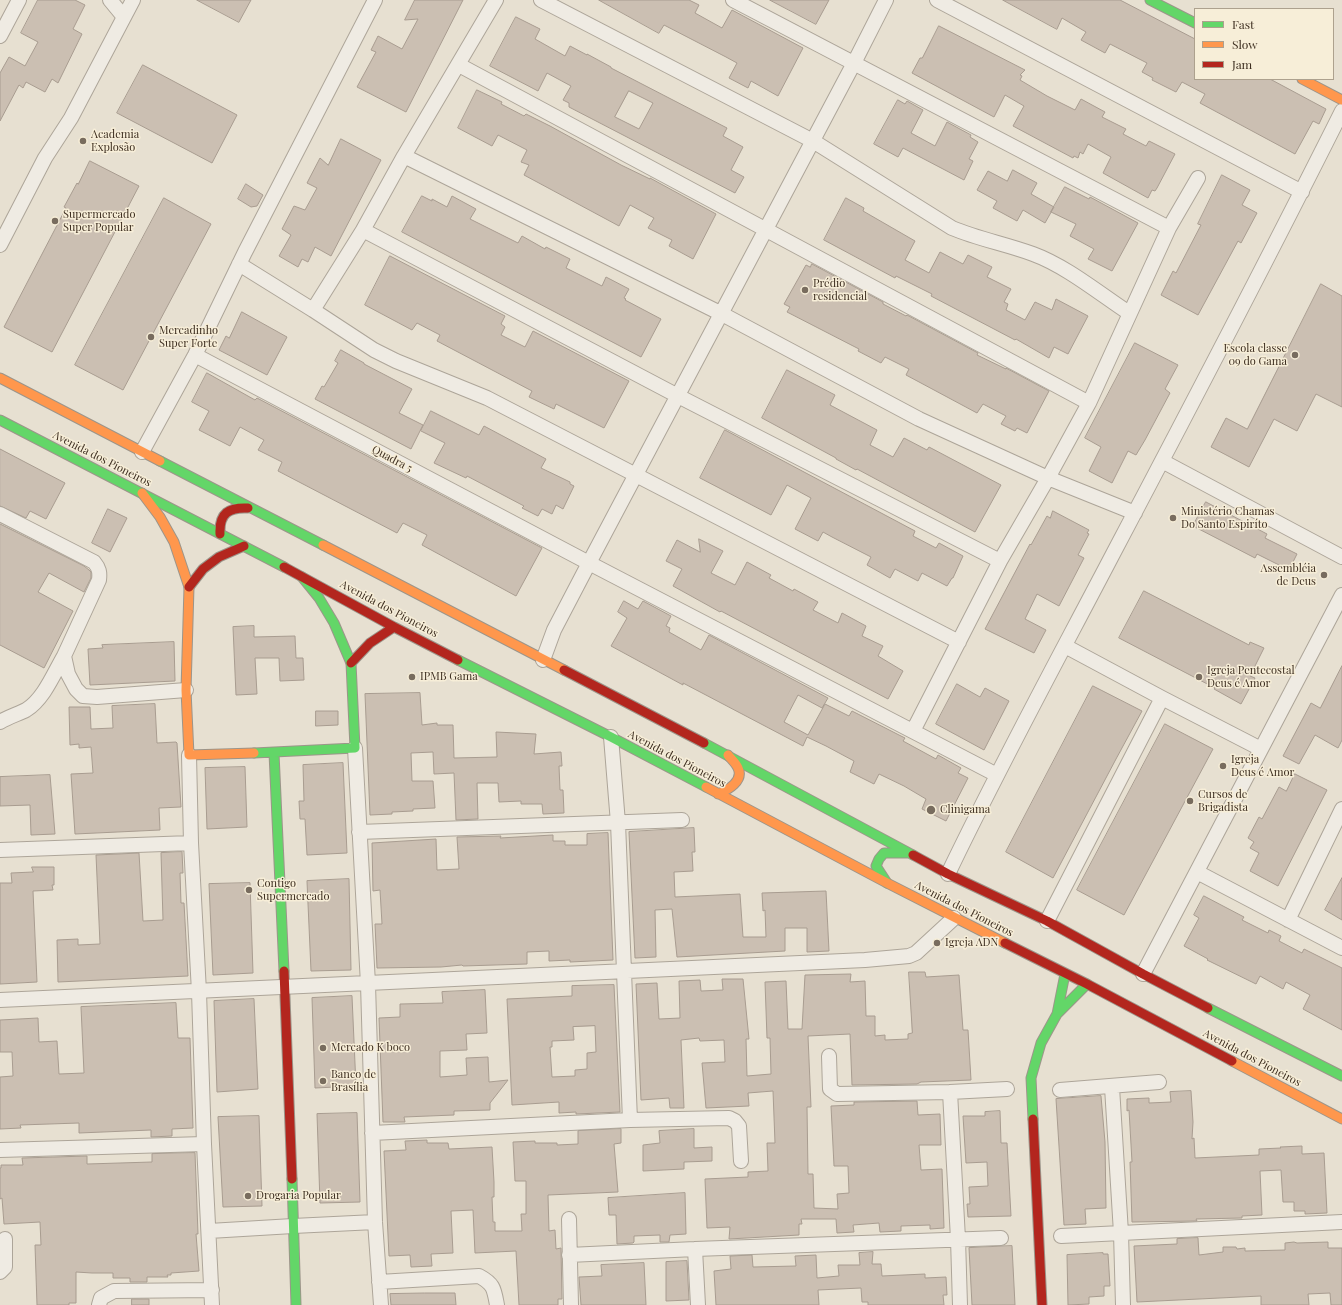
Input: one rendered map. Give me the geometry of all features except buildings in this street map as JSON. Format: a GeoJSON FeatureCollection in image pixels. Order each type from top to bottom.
{"type":"FeatureCollection","features":[{"type":"Feature","properties":{"kind":"main road"},"geometry":{"type":"LineString","coordinates":[[1150,0],[1194,22]]}},
{"type":"Feature","properties":{"kind":"main road"},"geometry":{"type":"LineString","coordinates":[[1304,80],[1342,100]]}},
{"type":"Feature","properties":{"kind":"main road"},"geometry":{"type":"LineString","coordinates":[[0,378],[248,508],[728,755],[948,874],[1047,921],[1143,974],[1342,1076]]}},
{"type":"Feature","properties":{"kind":"main road","name":"Avenida dos Pioneiros"},"geometry":{"type":"LineString","coordinates":[[0,420],[300,575],[394,627],[611,737],[954,918],[1087,984],[1342,1119]]}},
{"type":"Feature","properties":{"kind":"main road"},"geometry":{"type":"LineString","coordinates":[[142,493],[160,517],[174,542],[189,587],[186,690],[189,755],[274,753],[355,748],[351,663],[334,623],[319,598],[300,575]]}},
{"type":"Feature","properties":{"kind":"main road"},"geometry":{"type":"LineString","coordinates":[[220,534],[219,527],[222,517],[233,508],[248,508]]}},
{"type":"Feature","properties":{"kind":"main road"},"geometry":{"type":"LineString","coordinates":[[189,587],[203,570],[219,557],[244,546]]}},
{"type":"Feature","properties":{"kind":"main road"},"geometry":{"type":"LineString","coordinates":[[351,663],[370,643],[394,627]]}},
{"type":"Feature","properties":{"kind":"main road"},"geometry":{"type":"LineString","coordinates":[[274,753],[285,986],[296,1305]]}},
{"type":"Feature","properties":{"kind":"main road"},"geometry":{"type":"LineString","coordinates":[[718,794],[732,788],[738,777],[738,768],[728,755]]}},
{"type":"Feature","properties":{"kind":"main road"},"geometry":{"type":"LineString","coordinates":[[887,883],[876,866],[879,860],[884,853],[906,852]]}},
{"type":"Feature","properties":{"kind":"main road"},"geometry":{"type":"LineString","coordinates":[[1042,1305],[1031,1078],[1035,1060],[1041,1044],[1057,1014],[1065,974]]}},
{"type":"Feature","properties":{"kind":"main road"},"geometry":{"type":"LineString","coordinates":[[1057,1014],[1087,984]]}},
{"type":"Feature","properties":{"kind":"street"},"geometry":{"type":"LineString","coordinates":[[0,36],[18,0]]}},
{"type":"Feature","properties":{"kind":"street"},"geometry":{"type":"LineString","coordinates":[[110,0],[124,17]]}},
{"type":"Feature","properties":{"kind":"street"},"geometry":{"type":"LineString","coordinates":[[0,244],[44,158],[71,118],[133,0]]}},
{"type":"Feature","properties":{"kind":"street"},"geometry":{"type":"LineString","coordinates":[[142,452],[195,355],[239,264],[375,0]]}},
{"type":"Feature","properties":{"kind":"street"},"geometry":{"type":"LineString","coordinates":[[313,310],[363,230],[404,156],[496,0]]}},
{"type":"Feature","properties":{"kind":"street"},"geometry":{"type":"LineString","coordinates":[[541,0],[813,141],[952,228],[972,236],[1034,254],[1062,268],[1130,313]]}},
{"type":"Feature","properties":{"kind":"street"},"geometry":{"type":"LineString","coordinates":[[733,0],[1169,228]]}},
{"type":"Feature","properties":{"kind":"street"},"geometry":{"type":"LineString","coordinates":[[542,660],[554,630],[722,314],[886,0]]}},
{"type":"Feature","properties":{"kind":"street"},"geometry":{"type":"LineString","coordinates":[[937,0],[1302,192]]}},
{"type":"Feature","properties":{"kind":"street"},"geometry":{"type":"LineString","coordinates":[[458,65],[1089,403]]}},
{"type":"Feature","properties":{"kind":"street"},"geometry":{"type":"LineString","coordinates":[[948,874],[974,819],[1302,192],[1342,111]]}},
{"type":"Feature","properties":{"kind":"street"},"geometry":{"type":"LineString","coordinates":[[404,156],[722,314],[919,419],[1048,478],[1135,512]]}},
{"type":"Feature","properties":{"kind":"street"},"geometry":{"type":"LineString","coordinates":[[913,731],[1000,561],[1089,403],[1169,228],[1198,178]]}},
{"type":"Feature","properties":{"kind":"street"},"geometry":{"type":"LineString","coordinates":[[363,230],[678,396],[1000,561]]}},
{"type":"Feature","properties":{"kind":"street"},"geometry":{"type":"LineString","coordinates":[[239,264],[374,350],[396,361],[487,398],[959,642]]}},
{"type":"Feature","properties":{"kind":"street","name":"Quadra 5"},"geometry":{"type":"LineString","coordinates":[[195,355],[589,563],[998,775]]}},
{"type":"Feature","properties":{"kind":"street"},"geometry":{"type":"LineString","coordinates":[[1162,461],[1342,557]]}},
{"type":"Feature","properties":{"kind":"street"},"geometry":{"type":"LineString","coordinates":[[0,514],[94,562],[98,566],[100,573],[64,656],[44,690],[35,702],[27,709],[0,722]]}},
{"type":"Feature","properties":{"kind":"street"},"geometry":{"type":"LineString","coordinates":[[1143,974],[1342,595]]}},
{"type":"Feature","properties":{"kind":"street"},"geometry":{"type":"LineString","coordinates":[[1065,646],[1261,749]]}},
{"type":"Feature","properties":{"kind":"street"},"geometry":{"type":"LineString","coordinates":[[64,656],[68,674],[76,689],[83,696],[97,697],[186,690]]}},
{"type":"Feature","properties":{"kind":"street"},"geometry":{"type":"LineString","coordinates":[[1047,921],[1162,698]]}},
{"type":"Feature","properties":{"kind":"street"},"geometry":{"type":"LineString","coordinates":[[611,737],[618,823],[630,1120]]}},
{"type":"Feature","properties":{"kind":"street"},"geometry":{"type":"LineString","coordinates":[[355,748],[368,984],[375,1222],[380,1305]]}},
{"type":"Feature","properties":{"kind":"street"},"geometry":{"type":"LineString","coordinates":[[189,755],[190,843],[199,992],[204,1144],[212,1305]]}},
{"type":"Feature","properties":{"kind":"street"},"geometry":{"type":"LineString","coordinates":[[1288,920],[1342,809]]}},
{"type":"Feature","properties":{"kind":"street"},"geometry":{"type":"LineString","coordinates":[[360,832],[682,820]]}},
{"type":"Feature","properties":{"kind":"street"},"geometry":{"type":"LineString","coordinates":[[0,850],[190,843]]}},
{"type":"Feature","properties":{"kind":"street"},"geometry":{"type":"LineString","coordinates":[[1197,872],[1342,948]]}},
{"type":"Feature","properties":{"kind":"street"},"geometry":{"type":"LineString","coordinates":[[0,1000],[199,992],[285,986],[368,984],[865,960],[909,956],[916,953],[954,918]]}},
{"type":"Feature","properties":{"kind":"street"},"geometry":{"type":"LineString","coordinates":[[830,1056],[830,1089],[836,1094],[950,1092],[1007,1089]]}},
{"type":"Feature","properties":{"kind":"street"},"geometry":{"type":"LineString","coordinates":[[1060,1090],[1112,1087],[1158,1082]]}},
{"type":"Feature","properties":{"kind":"street"},"geometry":{"type":"LineString","coordinates":[[1112,1087],[1121,1233],[1123,1305]]}},
{"type":"Feature","properties":{"kind":"street"},"geometry":{"type":"LineString","coordinates":[[950,1092],[960,1305]]}},
{"type":"Feature","properties":{"kind":"street"},"geometry":{"type":"LineString","coordinates":[[372,1133],[630,1120],[729,1118],[735,1121],[739,1126],[741,1161]]}},
{"type":"Feature","properties":{"kind":"street"},"geometry":{"type":"LineString","coordinates":[[0,1150],[204,1144]]}},
{"type":"Feature","properties":{"kind":"street"},"geometry":{"type":"LineString","coordinates":[[569,1219],[571,1305]]}},
{"type":"Feature","properties":{"kind":"street"},"geometry":{"type":"LineString","coordinates":[[208,1231],[375,1222]]}},
{"type":"Feature","properties":{"kind":"street"},"geometry":{"type":"LineString","coordinates":[[1061,1236],[1342,1222]]}},
{"type":"Feature","properties":{"kind":"street"},"geometry":{"type":"LineString","coordinates":[[569,1255],[1001,1238]]}},
{"type":"Feature","properties":{"kind":"street"},"geometry":{"type":"LineString","coordinates":[[0,1272],[5,1267],[6,1239]]}},
{"type":"Feature","properties":{"kind":"street"},"geometry":{"type":"LineString","coordinates":[[695,1249],[698,1305]]}},
{"type":"Feature","properties":{"kind":"street"},"geometry":{"type":"LineString","coordinates":[[379,1282],[479,1276],[488,1281],[494,1290],[497,1305]]}},
{"type":"Feature","properties":{"kind":"street"},"geometry":{"type":"LineString","coordinates":[[99,1305],[101,1298],[114,1291],[212,1290]]}},
{"type":"Feature","properties":{"kind":"traffic: fast"},"geometry":{"type":"LineString","coordinates":[[1150,0],[1194,22]]}},
{"type":"Feature","properties":{"kind":"traffic: fast"},"geometry":{"type":"LineString","coordinates":[[0,420],[284,567]]}},
{"type":"Feature","properties":{"kind":"traffic: fast"},"geometry":{"type":"LineString","coordinates":[[160,461],[323,545]]}},
{"type":"Feature","properties":{"kind":"traffic: fast"},"geometry":{"type":"LineString","coordinates":[[254,753],[355,748],[351,663],[334,623],[319,598],[302,577]]}},
{"type":"Feature","properties":{"kind":"traffic: fast"},"geometry":{"type":"LineString","coordinates":[[458,660],[611,737],[706,787]]}},
{"type":"Feature","properties":{"kind":"traffic: fast"},"geometry":{"type":"LineString","coordinates":[[704,743],[913,855]]}},
{"type":"Feature","properties":{"kind":"traffic: fast"},"geometry":{"type":"LineString","coordinates":[[274,753],[284,971]]}},
{"type":"Feature","properties":{"kind":"traffic: fast"},"geometry":{"type":"LineString","coordinates":[[887,883],[876,866],[879,859],[884,853],[906,853]]}},
{"type":"Feature","properties":{"kind":"traffic: fast"},"geometry":{"type":"LineString","coordinates":[[1033,1119],[1031,1078],[1041,1043],[1057,1014],[1065,974]]}},
{"type":"Feature","properties":{"kind":"traffic: fast"},"geometry":{"type":"LineString","coordinates":[[1057,1014],[1087,984]]}},
{"type":"Feature","properties":{"kind":"traffic: fast"},"geometry":{"type":"LineString","coordinates":[[1208,1008],[1342,1076]]}},
{"type":"Feature","properties":{"kind":"traffic: fast"},"geometry":{"type":"LineString","coordinates":[[292,1179],[296,1305]]}},
{"type":"Feature","properties":{"kind":"traffic: slow"},"geometry":{"type":"LineString","coordinates":[[1304,80],[1342,100]]}},
{"type":"Feature","properties":{"kind":"traffic: slow"},"geometry":{"type":"LineString","coordinates":[[0,378],[160,461]]}},
{"type":"Feature","properties":{"kind":"traffic: slow"},"geometry":{"type":"LineString","coordinates":[[142,493],[160,517],[174,542],[189,587],[186,690],[189,755],[254,753]]}},
{"type":"Feature","properties":{"kind":"traffic: slow"},"geometry":{"type":"LineString","coordinates":[[323,545],[564,670]]}},
{"type":"Feature","properties":{"kind":"traffic: slow"},"geometry":{"type":"LineString","coordinates":[[718,794],[734,784],[739,777],[737,766],[728,755]]}},
{"type":"Feature","properties":{"kind":"traffic: slow"},"geometry":{"type":"LineString","coordinates":[[706,787],[887,883],[1005,943]]}},
{"type":"Feature","properties":{"kind":"traffic: slow"},"geometry":{"type":"LineString","coordinates":[[1232,1061],[1342,1119]]}},
{"type":"Feature","properties":{"kind":"traffic: jam"},"geometry":{"type":"LineString","coordinates":[[220,534],[221,521],[226,513],[235,509],[248,508]]}},
{"type":"Feature","properties":{"kind":"traffic: jam"},"geometry":{"type":"LineString","coordinates":[[189,587],[203,569],[219,557],[244,546]]}},
{"type":"Feature","properties":{"kind":"traffic: jam"},"geometry":{"type":"LineString","coordinates":[[284,567],[458,660]]}},
{"type":"Feature","properties":{"kind":"traffic: jam"},"geometry":{"type":"LineString","coordinates":[[351,663],[370,643],[394,627]]}},
{"type":"Feature","properties":{"kind":"traffic: jam"},"geometry":{"type":"LineString","coordinates":[[564,670],[704,743]]}},
{"type":"Feature","properties":{"kind":"traffic: jam"},"geometry":{"type":"LineString","coordinates":[[913,855],[948,874],[1047,921],[1208,1008]]}},
{"type":"Feature","properties":{"kind":"traffic: jam"},"geometry":{"type":"LineString","coordinates":[[1005,943],[1087,984],[1232,1061]]}},
{"type":"Feature","properties":{"kind":"traffic: jam"},"geometry":{"type":"LineString","coordinates":[[284,971],[292,1179]]}},
{"type":"Feature","properties":{"kind":"traffic: jam"},"geometry":{"type":"LineString","coordinates":[[1033,1119],[1042,1305]]}},
{"type":"Feature","properties":{"kind":"place","name":"Academia Explosão"},"geometry":{"type":"Point","coordinates":[83,141]}},
{"type":"Feature","properties":{"kind":"place","name":"Supermercado Super Popular"},"geometry":{"type":"Point","coordinates":[55,221]}},
{"type":"Feature","properties":{"kind":"place","name":"Prédio residencial"},"geometry":{"type":"Point","coordinates":[805,290]}},
{"type":"Feature","properties":{"kind":"place","name":"Mercadinho Super Forte"},"geometry":{"type":"Point","coordinates":[151,337]}},
{"type":"Feature","properties":{"kind":"place","name":"Escola classe 09 do Gama"},"geometry":{"type":"Point","coordinates":[1295,355]}},
{"type":"Feature","properties":{"kind":"place","name":"Ministério Chamas Do Santo Espiríto"},"geometry":{"type":"Point","coordinates":[1173,518]}},
{"type":"Feature","properties":{"kind":"place","name":"Assembléia de Deus"},"geometry":{"type":"Point","coordinates":[1324,575]}},
{"type":"Feature","properties":{"kind":"place","name":"IPMB Gama"},"geometry":{"type":"Point","coordinates":[412,677]}},
{"type":"Feature","properties":{"kind":"place","name":"Igreja Pentecostal Deus é Amor"},"geometry":{"type":"Point","coordinates":[1199,677]}},
{"type":"Feature","properties":{"kind":"place","name":"Igreja Deus é Amor"},"geometry":{"type":"Point","coordinates":[1223,766]}},
{"type":"Feature","properties":{"kind":"place","name":"Cursos de Brigadista"},"geometry":{"type":"Point","coordinates":[1190,801]}},
{"type":"Feature","properties":{"kind":"place","name":"Clinigama"},"geometry":{"type":"Point","coordinates":[931,810]}},
{"type":"Feature","properties":{"kind":"place","name":"Contigo Supermercado"},"geometry":{"type":"Point","coordinates":[249,890]}},
{"type":"Feature","properties":{"kind":"place","name":"Igreja ADN"},"geometry":{"type":"Point","coordinates":[937,943]}},
{"type":"Feature","properties":{"kind":"place","name":"Mercado K boco"},"geometry":{"type":"Point","coordinates":[323,1048]}},
{"type":"Feature","properties":{"kind":"place","name":"Banco de Brasília"},"geometry":{"type":"Point","coordinates":[323,1081]}},
{"type":"Feature","properties":{"kind":"place","name":"Drogaria Popular"},"geometry":{"type":"Point","coordinates":[248,1196]}}]}
